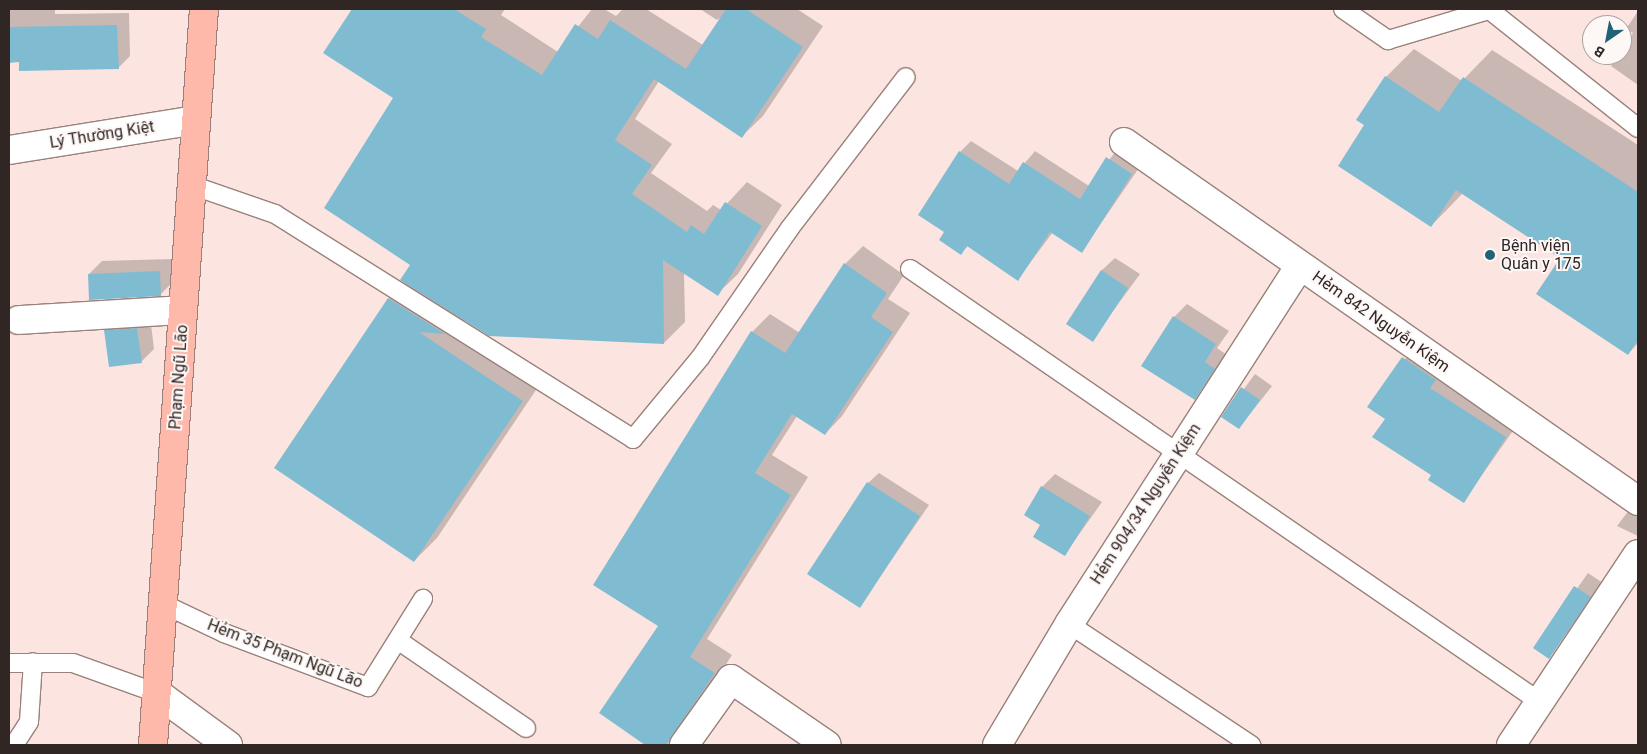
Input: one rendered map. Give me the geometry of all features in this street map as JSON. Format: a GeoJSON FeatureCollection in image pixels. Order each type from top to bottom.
{"type":"FeatureCollection","features":[{"type":"Feature","properties":{"kind":"main road","name":"Phạm Ngũ Lão"},"geometry":{"type":"LineString","coordinates":[[153,745],[204,9]]}},
{"type":"Feature","properties":{"kind":"street","name":"Lý Thường Kiệt"},"geometry":{"type":"LineString","coordinates":[[9,150],[196,120]]}},
{"type":"Feature","properties":{"kind":"street","name":"Hẻm 842 Nguyễn Kiệm"},"geometry":{"type":"LineString","coordinates":[[1124,142],[1638,501]]}},
{"type":"Feature","properties":{"kind":"street","name":"Hẻm 904/34 Nguyễn Kiệm"},"geometry":{"type":"LineString","coordinates":[[997,745],[1069,624],[1300,266]]}},
{"type":"Feature","properties":{"kind":"street"},"geometry":{"type":"LineString","coordinates":[[19,320],[183,310]]}},
{"type":"Feature","properties":{"kind":"street"},"geometry":{"type":"LineString","coordinates":[[1511,745],[1638,554]]}},
{"type":"Feature","properties":{"kind":"street"},"geometry":{"type":"LineString","coordinates":[[684,745],[731,679],[828,745]]}},
{"type":"Feature","properties":{"kind":"street"},"geometry":{"type":"LineString","coordinates":[[157,693],[228,745]]}},
{"type":"Feature","properties":{"kind":"lane"},"geometry":{"type":"LineString","coordinates":[[1343,9],[1388,40],[1491,10],[1638,128]]}},
{"type":"Feature","properties":{"kind":"lane"},"geometry":{"type":"LineString","coordinates":[[192,185],[275,214],[633,439],[700,358],[790,228],[906,77]]}},
{"type":"Feature","properties":{"kind":"lane"},"geometry":{"type":"LineString","coordinates":[[910,270],[1540,702]]}},
{"type":"Feature","properties":{"kind":"lane","name":"Hẻm 35 Phạm Ngũ Lão"},"geometry":{"type":"LineString","coordinates":[[163,604],[224,633],[368,687],[399,641],[423,599]]}},
{"type":"Feature","properties":{"kind":"lane"},"geometry":{"type":"LineString","coordinates":[[1069,624],[1251,745]]}},
{"type":"Feature","properties":{"kind":"lane"},"geometry":{"type":"LineString","coordinates":[[399,641],[526,728]]}},
{"type":"Feature","properties":{"kind":"lane"},"geometry":{"type":"LineString","coordinates":[[14,745],[29,722],[32,662]]}},
{"type":"Feature","properties":{"kind":"lane"},"geometry":{"type":"LineString","coordinates":[[9,663],[73,663],[157,693]]}},
{"type":"Feature","properties":{"kind":"building"},"geometry":{"type":"Polygon","coordinates":[[[352,9],[454,9],[486,29],[481,37],[542,75],[575,24],[598,39],[610,20],[686,69],[726,9],[746,9],[803,47],[742,138],[654,79],[615,140],[652,165],[632,194],[687,232],[691,225],[704,234],[725,202],[762,226],[718,296],[663,260],[664,344],[489,336],[400,280],[410,265],[324,208],[393,98],[323,53],[352,9]]]}},
{"type":"Feature","properties":{"kind":"building"},"geometry":{"type":"Polygon","coordinates":[[[117,25],[119,69],[19,71],[19,62],[9,63],[9,27],[117,25]]]}},
{"type":"Feature","properties":{"kind":"building"},"geometry":{"type":"Polygon","coordinates":[[[1385,76],[1439,112],[1463,77],[1638,192],[1638,340],[1628,355],[1536,294],[1560,258],[1456,190],[1431,227],[1338,166],[1364,125],[1356,120],[1385,76]]]}},
{"type":"Feature","properties":{"kind":"building"},"geometry":{"type":"Polygon","coordinates":[[[959,151],[1009,184],[1023,162],[1080,199],[1106,157],[1132,174],[1082,253],[1050,232],[1018,281],[967,246],[961,255],[939,240],[944,232],[918,215],[959,151]]]}},
{"type":"Feature","properties":{"kind":"building"},"geometry":{"type":"Polygon","coordinates":[[[844,263],[887,293],[871,317],[893,332],[825,435],[792,414],[755,473],[791,495],[690,657],[715,673],[666,745],[645,745],[599,713],[658,626],[593,585],[751,331],[785,353],[844,263]]]}},
{"type":"Feature","properties":{"kind":"building"},"geometry":{"type":"Polygon","coordinates":[[[1101,270],[1128,288],[1093,342],[1066,324],[1101,270]]]}},
{"type":"Feature","properties":{"kind":"building"},"geometry":{"type":"Polygon","coordinates":[[[160,271],[161,296],[89,300],[88,274],[160,271]]]}},
{"type":"Feature","properties":{"kind":"building"},"geometry":{"type":"Polygon","coordinates":[[[388,298],[445,334],[419,332],[523,401],[414,562],[274,468],[388,298]]]}},
{"type":"Feature","properties":{"kind":"building"},"geometry":{"type":"Polygon","coordinates":[[[1173,316],[1216,344],[1205,362],[1215,369],[1195,400],[1141,366],[1173,316]]]}},
{"type":"Feature","properties":{"kind":"building"},"geometry":{"type":"Polygon","coordinates":[[[137,328],[142,363],[109,367],[104,330],[137,328]]]}},
{"type":"Feature","properties":{"kind":"building"},"geometry":{"type":"Polygon","coordinates":[[[1402,357],[1436,380],[1430,388],[1506,437],[1464,503],[1428,480],[1431,475],[1372,437],[1385,419],[1367,407],[1402,357]]]}},
{"type":"Feature","properties":{"kind":"building"},"geometry":{"type":"Polygon","coordinates":[[[1241,387],[1260,400],[1239,429],[1221,417],[1241,387]]]}},
{"type":"Feature","properties":{"kind":"building"},"geometry":{"type":"Polygon","coordinates":[[[867,482],[920,516],[860,608],[807,574],[867,482]]]}},
{"type":"Feature","properties":{"kind":"building"},"geometry":{"type":"Polygon","coordinates":[[[1041,486],[1090,516],[1065,556],[1033,537],[1040,525],[1024,515],[1041,486]]]}},
{"type":"Feature","properties":{"kind":"building"},"geometry":{"type":"Polygon","coordinates":[[[1574,586],[1591,597],[1549,659],[1533,648],[1574,586]]]}},
{"type":"Feature","properties":{"kind":"place","name":"Bệnh viện Quân y 175"},"geometry":{"type":"Point","coordinates":[1490,255]}}]}
